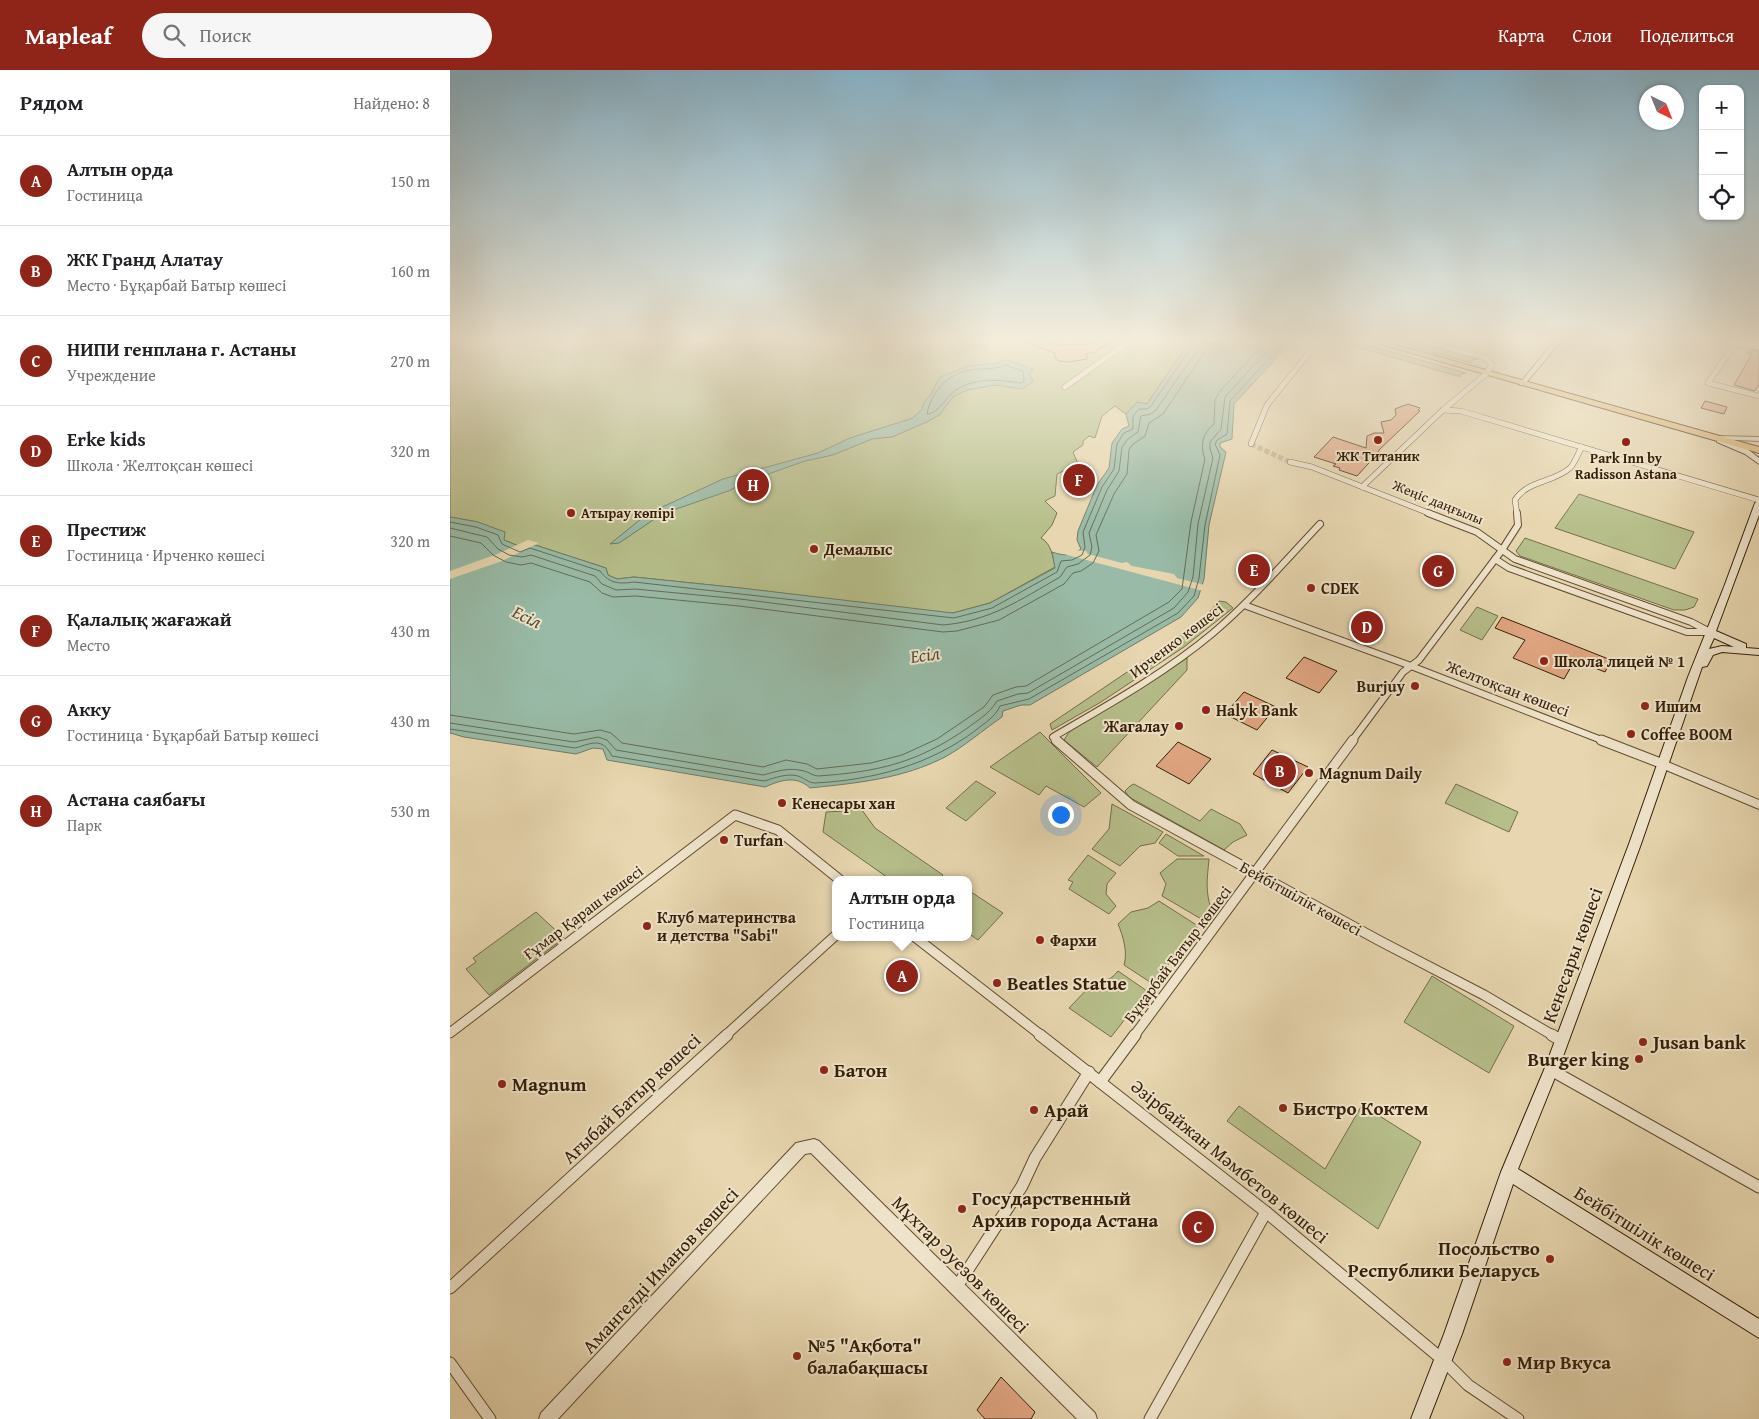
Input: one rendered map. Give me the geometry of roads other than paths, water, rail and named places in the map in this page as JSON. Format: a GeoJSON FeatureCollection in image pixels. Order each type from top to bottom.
{"type":"FeatureCollection","features":[{"type":"Feature","properties":{"kind":"main road"},"geometry":{"type":"LineString","coordinates":[[1583,401],[1759,450]]}},
{"type":"Feature","properties":{"kind":"main road"},"geometry":{"type":"LineString","coordinates":[[1716,438],[1748,452],[1759,462]]}},
{"type":"Feature","properties":{"kind":"main road","name":"Кенесары көшесі"},"geometry":{"type":"LineString","coordinates":[[1420,1419],[1444,1360],[1509,1172],[1562,1041],[1693,677],[1729,587],[1759,502]]}},
{"type":"Feature","properties":{"kind":"main road","name":"Жеңіс даңғылы"},"geometry":{"type":"LineString","coordinates":[[1710,632],[1724,640],[1759,652]]}},
{"type":"Feature","properties":{"kind":"main road"},"geometry":{"type":"LineString","coordinates":[[1693,677],[1709,653],[1722,649],[1759,652]]}},
{"type":"Feature","properties":{"kind":"main road","name":"Бейбітшілік көшесі"},"geometry":{"type":"LineString","coordinates":[[1509,1172],[1759,1329]]}},
{"type":"Feature","properties":{"kind":"street"},"geometry":{"type":"LineString","coordinates":[[1251,444],[1270,401]]}},
{"type":"Feature","properties":{"kind":"street"},"geometry":{"type":"LineString","coordinates":[[1362,487],[1454,401]]}},
{"type":"Feature","properties":{"kind":"street"},"geometry":{"type":"LineString","coordinates":[[1443,410],[1461,411],[1759,502]]}},
{"type":"Feature","properties":{"kind":"street"},"geometry":{"type":"LineString","coordinates":[[1716,438],[1759,439]]}},
{"type":"Feature","properties":{"kind":"street","name":"Бұқарбай Батыр көшесі"},"geometry":{"type":"LineString","coordinates":[[1100,1082],[1398,679],[1419,660],[1502,550],[1518,526],[1515,500],[1521,490],[1535,483],[1556,477],[1571,467],[1582,447]]}},
{"type":"Feature","properties":{"kind":"street","name":"Жеңіс даңғылы"},"geometry":{"type":"LineString","coordinates":[[1290,462],[1312,467],[1477,532],[1515,559],[1691,622],[1710,632]]}},
{"type":"Feature","properties":{"kind":"street","name":"Ирченко көшесі"},"geometry":{"type":"LineString","coordinates":[[1053,737],[1132,690],[1178,660],[1213,633],[1244,605],[1320,524]]}},
{"type":"Feature","properties":{"kind":"street","name":"Жеңіс даңғылы"},"geometry":{"type":"LineString","coordinates":[[1495,558],[1508,568],[1687,632],[1710,632]]}},
{"type":"Feature","properties":{"kind":"street","name":"Желтоқсан көшесі"},"geometry":{"type":"LineString","coordinates":[[1244,605],[1411,666],[1663,764],[1759,805]]}},
{"type":"Feature","properties":{"kind":"street","name":"Бейбітшілік көшесі"},"geometry":{"type":"LineString","coordinates":[[1053,737],[1131,805],[1484,996],[1562,1041]]}},
{"type":"Feature","properties":{"kind":"street","name":"Ғұмар Қараш көшесі"},"geometry":{"type":"LineString","coordinates":[[450,1033],[735,815],[778,830],[835,876]]}},
{"type":"Feature","properties":{"kind":"street","name":"Ағыбай Батыр көшесі"},"geometry":{"type":"LineString","coordinates":[[450,1288],[832,939]]}},
{"type":"Feature","properties":{"kind":"street","name":"Әзірбайжан Мәмбетов көшесі"},"geometry":{"type":"LineString","coordinates":[[920,941],[1266,1212],[1444,1360],[1468,1385],[1518,1419]]}},
{"type":"Feature","properties":{"kind":"street"},"geometry":{"type":"LineString","coordinates":[[1551,1070],[1759,1187]]}},
{"type":"Feature","properties":{"kind":"street"},"geometry":{"type":"LineString","coordinates":[[956,1288],[1022,1186],[1035,1158],[1089,1072]]}},
{"type":"Feature","properties":{"kind":"street","name":"Мұхтар Әуезов көшесі"},"geometry":{"type":"LineString","coordinates":[[801,1148],[814,1146],[1089,1419]]}},
{"type":"Feature","properties":{"kind":"street","name":"Амангелді Иманов көшесі"},"geometry":{"type":"LineString","coordinates":[[548,1418],[801,1148]]}},
{"type":"Feature","properties":{"kind":"street"},"geometry":{"type":"LineString","coordinates":[[1150,1419],[1266,1212]]}},
{"type":"Feature","properties":{"kind":"street"},"geometry":{"type":"LineString","coordinates":[[450,1363],[490,1419]]}},
{"type":"Feature","properties":{"kind":"water"},"geometry":{"type":"Polygon","coordinates":[[[925,401],[950,401],[939,415],[892,437],[872,439],[833,455],[805,461],[743,483],[731,490],[662,514],[619,543],[610,544],[647,514],[723,479],[818,453],[850,438],[913,418],[922,409],[925,401]]]}},
{"type":"Feature","properties":{"kind":"water","name":"Есіл"},"geometry":{"type":"Polygon","coordinates":[[[1149,401],[1237,401],[1234,404],[1232,439],[1220,443],[1220,447],[1226,452],[1209,525],[1204,579],[1198,598],[1181,617],[1030,705],[1021,705],[1003,711],[1002,717],[945,757],[896,775],[862,782],[810,788],[799,781],[788,780],[765,787],[607,760],[603,749],[593,748],[576,754],[464,737],[450,733],[450,517],[478,522],[505,532],[504,540],[521,547],[529,543],[606,568],[608,575],[617,579],[634,577],[953,613],[990,603],[1055,568],[1052,552],[1067,555],[1081,549],[1077,540],[1078,531],[1097,485],[1109,468],[1112,443],[1122,429],[1129,426],[1126,414],[1137,402],[1147,404],[1149,401]]]}},
{"type":"Feature","properties":{"kind":"tunnel"},"geometry":{"type":"LineString","coordinates":[[1251,444],[1290,462]]}},
{"type":"Feature","properties":{"kind":"place","name":"ЖК Титаник"},"geometry":{"type":"Point","coordinates":[1378,440]}},
{"type":"Feature","properties":{"kind":"place","name":"Park Inn by Radisson Astana"},"geometry":{"type":"Point","coordinates":[1626,442]}},
{"type":"Feature","properties":{"kind":"place","name":"Қалалық жағажай"},"geometry":{"type":"Point","coordinates":[1079,480]}},
{"type":"Feature","properties":{"kind":"place","name":"Астана саябағы"},"geometry":{"type":"Point","coordinates":[753,485]}},
{"type":"Feature","properties":{"kind":"place","name":"Атырау көпірі"},"geometry":{"type":"Point","coordinates":[571,513]}},
{"type":"Feature","properties":{"kind":"place","name":"Демалыс"},"geometry":{"type":"Point","coordinates":[814,549]}},
{"type":"Feature","properties":{"kind":"place","name":"Престиж"},"geometry":{"type":"Point","coordinates":[1254,570]}},
{"type":"Feature","properties":{"kind":"place","name":"Акку"},"geometry":{"type":"Point","coordinates":[1438,571]}},
{"type":"Feature","properties":{"kind":"place","name":"CDEK"},"geometry":{"type":"Point","coordinates":[1311,588]}},
{"type":"Feature","properties":{"kind":"place","name":"Erke kids"},"geometry":{"type":"Point","coordinates":[1367,627]}},
{"type":"Feature","properties":{"kind":"place","name":"Школа лицей № 1"},"geometry":{"type":"Point","coordinates":[1544,661]}},
{"type":"Feature","properties":{"kind":"place","name":"Burjuy"},"geometry":{"type":"Point","coordinates":[1415,686]}},
{"type":"Feature","properties":{"kind":"place","name":"Ишим"},"geometry":{"type":"Point","coordinates":[1645,706]}},
{"type":"Feature","properties":{"kind":"place","name":"Halyk Bank"},"geometry":{"type":"Point","coordinates":[1206,710]}},
{"type":"Feature","properties":{"kind":"place","name":"Жагалау"},"geometry":{"type":"Point","coordinates":[1179,726]}},
{"type":"Feature","properties":{"kind":"place","name":"Coffee BOOM"},"geometry":{"type":"Point","coordinates":[1631,734]}},
{"type":"Feature","properties":{"kind":"place","name":"ЖК Гранд Алатау"},"geometry":{"type":"Point","coordinates":[1280,771]}},
{"type":"Feature","properties":{"kind":"place","name":"Magnum Daily"},"geometry":{"type":"Point","coordinates":[1309,773]}},
{"type":"Feature","properties":{"kind":"place","name":"Кенесары хан"},"geometry":{"type":"Point","coordinates":[782,803]}},
{"type":"Feature","properties":{"kind":"place","name":"Turfan"},"geometry":{"type":"Point","coordinates":[724,840]}},
{"type":"Feature","properties":{"kind":"place","name":"Клуб материнства и детства \"Sabi\""},"geometry":{"type":"Point","coordinates":[647,926]}},
{"type":"Feature","properties":{"kind":"place","name":"Фархи"},"geometry":{"type":"Point","coordinates":[1040,940]}},
{"type":"Feature","properties":{"kind":"place","name":"Алтын орда"},"geometry":{"type":"Point","coordinates":[902,976]}},
{"type":"Feature","properties":{"kind":"place","name":"Beatles Statue"},"geometry":{"type":"Point","coordinates":[997,983]}},
{"type":"Feature","properties":{"kind":"place","name":"Jusan bank"},"geometry":{"type":"Point","coordinates":[1643,1042]}},
{"type":"Feature","properties":{"kind":"place","name":"Burger king"},"geometry":{"type":"Point","coordinates":[1639,1059]}},
{"type":"Feature","properties":{"kind":"place","name":"Батон"},"geometry":{"type":"Point","coordinates":[824,1070]}},
{"type":"Feature","properties":{"kind":"place","name":"Magnum"},"geometry":{"type":"Point","coordinates":[502,1084]}},
{"type":"Feature","properties":{"kind":"place","name":"Бистро Коктем"},"geometry":{"type":"Point","coordinates":[1283,1108]}},
{"type":"Feature","properties":{"kind":"place","name":"Арай"},"geometry":{"type":"Point","coordinates":[1034,1110]}},
{"type":"Feature","properties":{"kind":"place","name":"Государственный Архив города Астана"},"geometry":{"type":"Point","coordinates":[962,1209]}},
{"type":"Feature","properties":{"kind":"place","name":"НИПИ генплана г. Астаны"},"geometry":{"type":"Point","coordinates":[1198,1227]}},
{"type":"Feature","properties":{"kind":"place","name":"Посольство Республики Беларусь"},"geometry":{"type":"Point","coordinates":[1550,1259]}},
{"type":"Feature","properties":{"kind":"place","name":"№5 \"Ақбота\" балабақшасы"},"geometry":{"type":"Point","coordinates":[797,1356]}},
{"type":"Feature","properties":{"kind":"place","name":"Мир Вкуса"},"geometry":{"type":"Point","coordinates":[1507,1362]}}]}
